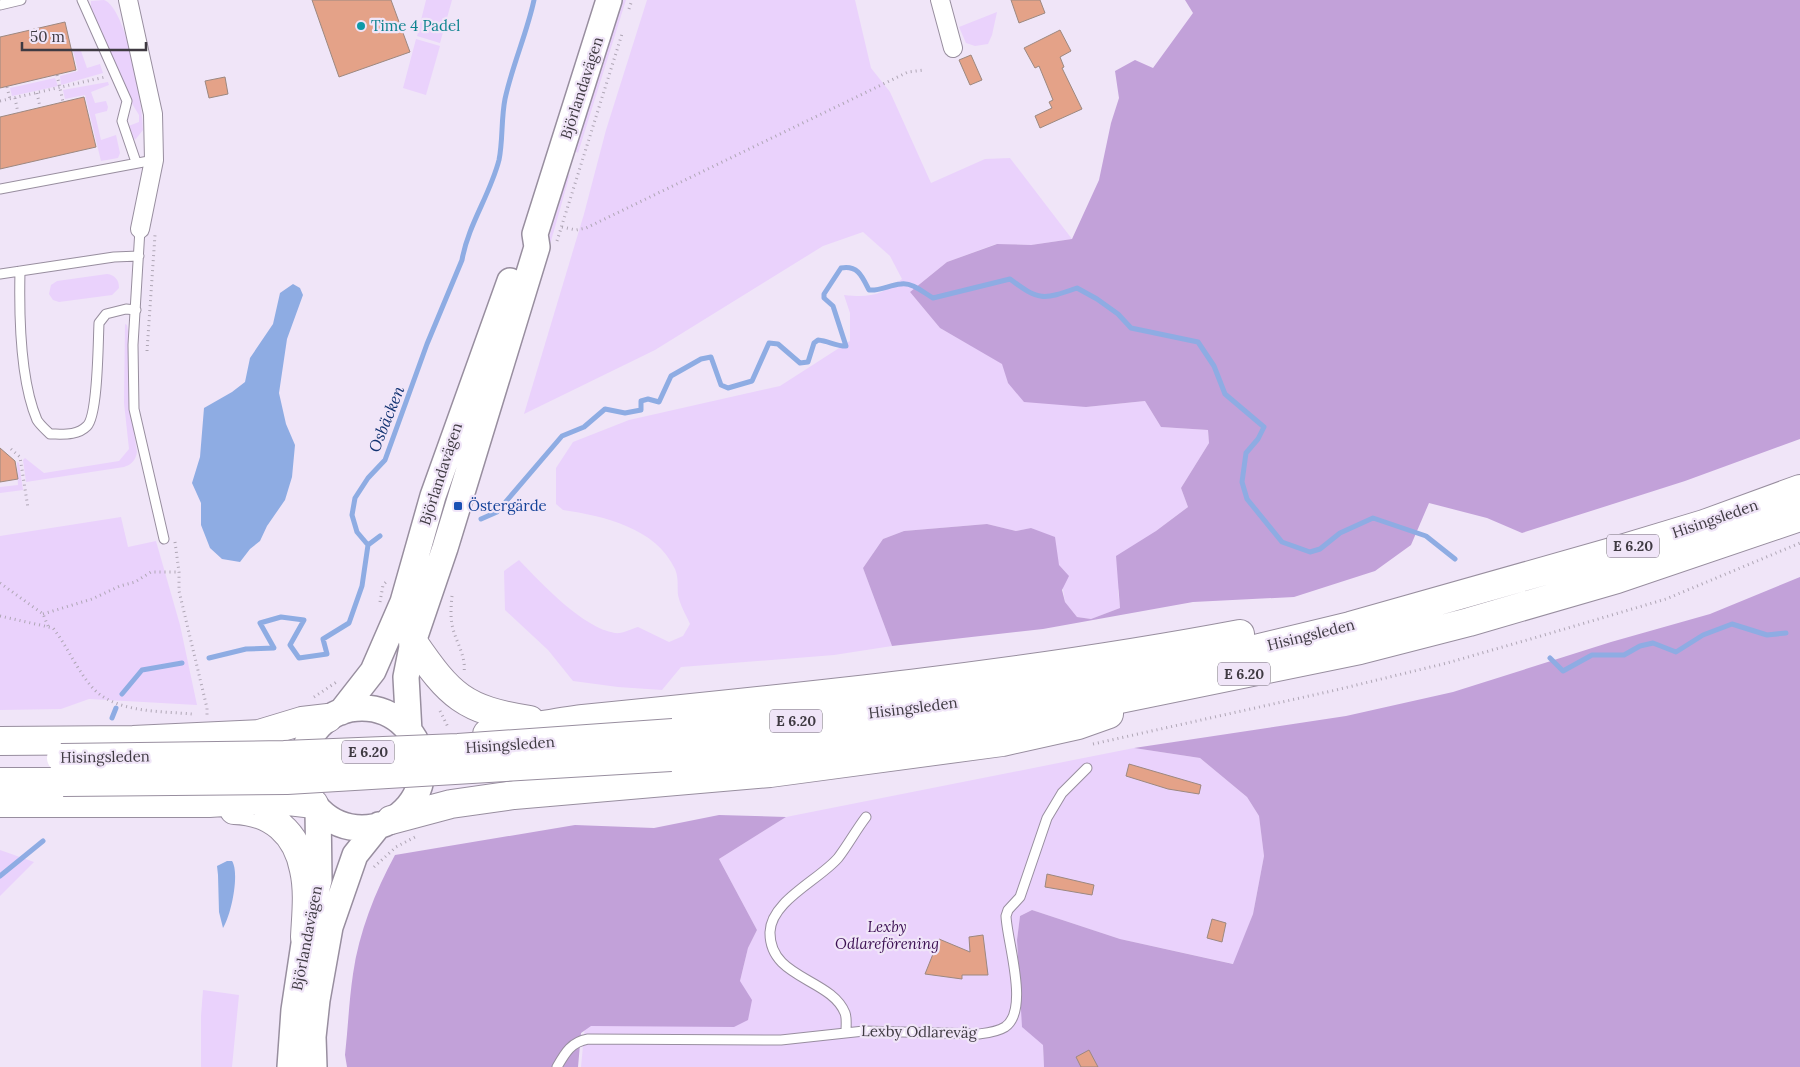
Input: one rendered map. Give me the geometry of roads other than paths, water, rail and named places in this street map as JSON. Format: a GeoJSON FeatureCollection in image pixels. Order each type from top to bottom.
{"type":"FeatureCollection","features":[{"type":"Feature","properties":{"kind":"highway","name":"Hisingsleden"},"geometry":{"type":"LineString","coordinates":[[0,782],[287,780],[672,745],[1095,682],[1176,668],[1350,626],[1704,524],[1800,489]]}},
{"type":"Feature","properties":{"kind":"highway","name":"Hisingsleden"},"geometry":{"type":"LineString","coordinates":[[0,758],[284,755],[458,748],[672,745],[866,736],[1105,702],[1360,650],[1469,622],[1687,556],[1800,517]]}},
{"type":"Feature","properties":{"kind":"highway"},"geometry":{"type":"LineString","coordinates":[[411,735],[448,738],[532,729],[549,723],[820,694],[1140,653],[1463,594]]}},
{"type":"Feature","properties":{"kind":"highway"},"geometry":{"type":"LineString","coordinates":[[413,642],[438,679],[477,708],[491,713],[549,723]]}},
{"type":"Feature","properties":{"kind":"highway"},"geometry":{"type":"LineString","coordinates":[[385,823],[452,804],[514,795],[770,773],[1002,742],[1078,725],[1182,687]]}},
{"type":"Feature","properties":{"kind":"highway"},"geometry":{"type":"LineString","coordinates":[[0,741],[133,740],[259,734],[302,721],[335,715]]}},
{"type":"Feature","properties":{"kind":"highway"},"geometry":{"type":"LineString","coordinates":[[0,803],[209,803],[271,799],[316,807]]}},
{"type":"Feature","properties":{"kind":"highway"},"geometry":{"type":"LineString","coordinates":[[209,803],[227,809],[262,813],[284,828],[304,870],[305,937]]}},
{"type":"Feature","properties":{"kind":"street"},"geometry":{"type":"LineString","coordinates":[[128,0],[153,114],[154,160],[141,222]]}},
{"type":"Feature","properties":{"kind":"street","name":"Björlandavägen"},"geometry":{"type":"LineString","coordinates":[[411,735],[406,677],[413,642],[448,540],[537,247],[536,234],[609,0]]}},
{"type":"Feature","properties":{"kind":"street"},"geometry":{"type":"LineString","coordinates":[[940,0],[953,48]]}},
{"type":"Feature","properties":{"kind":"street","name":"Björlandavägen"},"geometry":{"type":"LineString","coordinates":[[335,715],[373,671],[403,602],[433,496],[469,392],[524,243],[536,234]]}},
{"type":"Feature","properties":{"kind":"street"},"geometry":{"type":"LineString","coordinates":[[356,708],[378,710],[399,721],[411,735],[421,763],[419,784],[411,802],[385,823],[363,828],[346,826],[331,819],[316,807],[302,777],[303,758],[309,740],[335,715],[356,708]]}},
{"type":"Feature","properties":{"kind":"street","name":"Björlandavägen"},"geometry":{"type":"LineString","coordinates":[[290,1067],[294,1010],[305,937],[319,880],[316,807]]}},
{"type":"Feature","properties":{"kind":"street","name":"Björlandavägen"},"geometry":{"type":"LineString","coordinates":[[314,1067],[317,1000],[330,927],[355,855],[385,823]]}},
{"type":"Feature","properties":{"kind":"lane"},"geometry":{"type":"LineString","coordinates":[[0,5],[20,0]]}},
{"type":"Feature","properties":{"kind":"lane"},"geometry":{"type":"LineString","coordinates":[[82,0],[127,101],[122,121],[136,162]]}},
{"type":"Feature","properties":{"kind":"lane"},"geometry":{"type":"LineString","coordinates":[[0,189],[154,160]]}},
{"type":"Feature","properties":{"kind":"lane"},"geometry":{"type":"LineString","coordinates":[[141,222],[133,345],[134,409],[164,539]]}},
{"type":"Feature","properties":{"kind":"lane"},"geometry":{"type":"LineString","coordinates":[[0,274],[114,257],[139,256]]}},
{"type":"Feature","properties":{"kind":"lane"},"geometry":{"type":"LineString","coordinates":[[20,271],[22,347],[30,391],[38,421],[50,434],[72,435],[88,426],[94,410],[99,323],[106,314],[126,308],[136,310]]}},
{"type":"Feature","properties":{"kind":"lane","name":"Lexby Odlareväg"},"geometry":{"type":"LineString","coordinates":[[557,1067],[569,1048],[576,1042],[588,1039],[781,1040],[846,1032],[979,1034],[1005,1027],[1013,1018],[1017,1003],[1006,916],[1008,910],[1020,897],[1048,818],[1062,793],[1087,768]]}},
{"type":"Feature","properties":{"kind":"lane"},"geometry":{"type":"LineString","coordinates":[[846,1032],[845,1013],[839,1004],[831,996],[788,968],[772,947],[770,931],[777,913],[786,902],[837,858],[866,817]]}},
{"type":"Feature","properties":{"kind":"water"},"geometry":{"type":"Polygon","coordinates":[[[293,284],[300,288],[303,295],[287,339],[279,393],[286,424],[295,445],[292,477],[285,500],[267,526],[260,541],[250,549],[240,562],[222,559],[210,548],[201,525],[201,503],[192,483],[200,457],[204,408],[245,382],[250,358],[273,324],[280,293],[293,284]]]}},
{"type":"Feature","properties":{"kind":"water"},"geometry":{"type":"Polygon","coordinates":[[[227,861],[232,861],[235,884],[231,905],[223,928],[219,912],[217,866],[227,861]]]}},
{"type":"Feature","properties":{"kind":"waterway","name":"Osbäcken"},"geometry":{"type":"LineString","coordinates":[[209,658],[246,649],[274,648],[260,623],[281,617],[304,620],[290,645],[299,658],[327,654],[323,639],[349,623],[362,586],[368,545],[357,532],[352,515],[355,498],[368,478],[385,460],[427,344],[495,173],[500,153],[505,99],[534,0]]}},
{"type":"Feature","properties":{"kind":"waterway"},"geometry":{"type":"LineString","coordinates":[[481,519],[497,512],[562,436],[584,427],[605,409],[625,413],[641,410],[641,401],[648,399],[659,402],[671,376],[701,359],[711,357],[721,385],[728,388],[752,381],[769,343],[778,344],[800,363],[808,362],[814,343],[818,340],[846,346],[833,306],[824,298],[824,294],[841,268],[852,268],[859,273],[869,290],[905,284],[914,286],[933,298],[1010,279],[1035,295],[1042,296],[1056,295],[1077,288],[1118,314],[1131,328],[1198,342],[1214,366],[1225,394],[1264,427],[1258,439],[1246,453],[1242,482],[1247,499],[1282,542],[1310,552],[1320,549],[1340,533],[1373,518],[1426,536],[1455,559]]}},
{"type":"Feature","properties":{"kind":"waterway"},"geometry":{"type":"LineString","coordinates":[[368,545],[380,536]]}},
{"type":"Feature","properties":{"kind":"waterway"},"geometry":{"type":"LineString","coordinates":[[1550,658],[1563,671],[1592,655],[1624,655],[1640,646],[1653,643],[1676,652],[1703,635],[1732,624],[1767,635],[1786,633]]}},
{"type":"Feature","properties":{"kind":"waterway","name":"Osbäcken"},"geometry":{"type":"LineString","coordinates":[[122,694],[142,670],[182,663]]}},
{"type":"Feature","properties":{"kind":"waterway","name":"Osbäcken"},"geometry":{"type":"LineString","coordinates":[[112,718],[116,708]]}},
{"type":"Feature","properties":{"kind":"waterway","name":"Osbäcken"},"geometry":{"type":"LineString","coordinates":[[0,876],[43,841]]}},
{"type":"Feature","properties":{"kind":"place","name":"Time 4 Padel"},"geometry":{"type":"Point","coordinates":[361,26]}},
{"type":"Feature","properties":{"kind":"place","name":"Östergärde"},"geometry":{"type":"Point","coordinates":[458,506]}},
{"type":"Feature","properties":{"kind":"park label","name":"Lexby Odlareförening"},"geometry":{"type":"Point","coordinates":[887,936]}}]}
